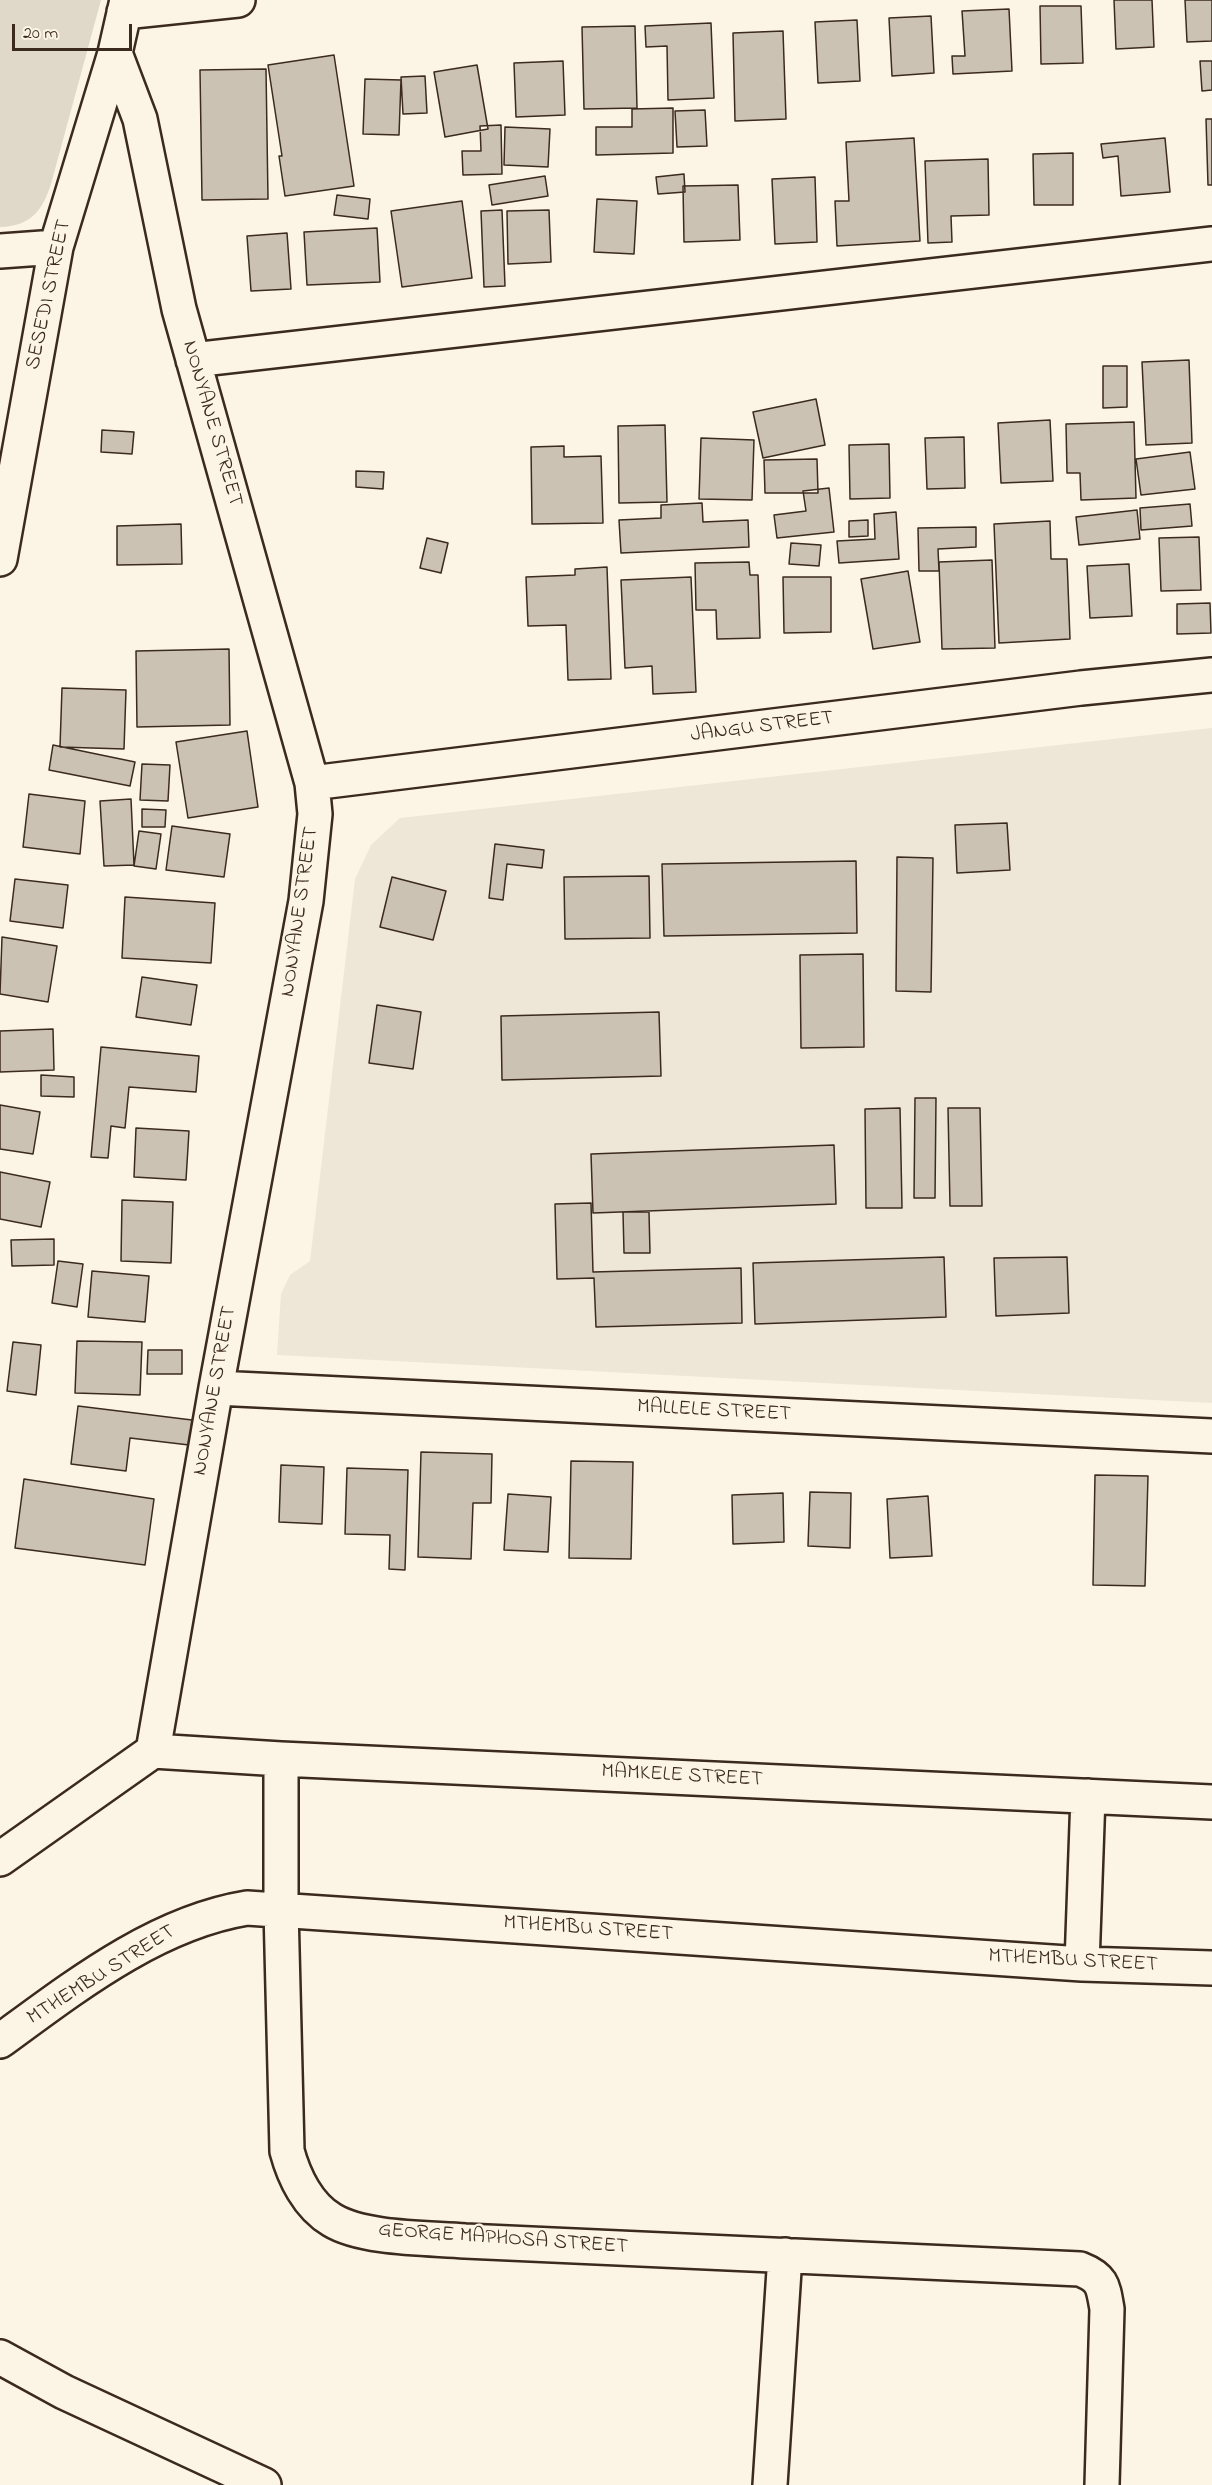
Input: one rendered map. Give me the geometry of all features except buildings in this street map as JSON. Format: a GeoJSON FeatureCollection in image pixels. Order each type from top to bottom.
{"type":"FeatureCollection","features":[{"type":"Feature","properties":{"kind":"street"},"geometry":{"type":"LineString","coordinates":[[125,6],[238,0]]}},
{"type":"Feature","properties":{"kind":"street","name":"SESEDI STREET"},"geometry":{"type":"LineString","coordinates":[[0,559],[56,247],[115,53],[125,6]]}},
{"type":"Feature","properties":{"kind":"street","name":"NONYANE STREET"},"geometry":{"type":"LineString","coordinates":[[115,53],[134,99],[145,137],[178,309],[312,783],[315,814],[306,901],[216,1388],[153,1751]]}},
{"type":"Feature","properties":{"kind":"street"},"geometry":{"type":"LineString","coordinates":[[193,360],[1212,244]]}},
{"type":"Feature","properties":{"kind":"street"},"geometry":{"type":"LineString","coordinates":[[0,252],[56,247]]}},
{"type":"Feature","properties":{"kind":"street","name":"JANGU STREET"},"geometry":{"type":"LineString","coordinates":[[312,783],[1069,690],[1212,675]]}},
{"type":"Feature","properties":{"kind":"street","name":"MALLELE STREET"},"geometry":{"type":"LineString","coordinates":[[216,1388],[1212,1436]]}},
{"type":"Feature","properties":{"kind":"street"},"geometry":{"type":"LineString","coordinates":[[0,1859],[153,1751]]}},
{"type":"Feature","properties":{"kind":"street","name":"MAMKELE STREET"},"geometry":{"type":"LineString","coordinates":[[153,1751],[280,1759],[1212,1802]]}},
{"type":"Feature","properties":{"kind":"street","name":"GEORGE MAPHOSA STREET"},"geometry":{"type":"LineString","coordinates":[[280,1759],[280,1909],[287,2151],[292,2173],[316,2207],[332,2220],[378,2234],[465,2241],[1080,2269],[1094,2274],[1100,2282],[1107,2309],[1102,2485]]}},
{"type":"Feature","properties":{"kind":"street"},"geometry":{"type":"LineString","coordinates":[[1082,1964],[1088,1796]]}},
{"type":"Feature","properties":{"kind":"street","name":"MTHEMBU STREET"},"geometry":{"type":"LineString","coordinates":[[0,2041],[56,2000],[130,1953],[177,1928],[219,1913],[247,1908],[1082,1964],[1212,1968]]}},
{"type":"Feature","properties":{"kind":"street"},"geometry":{"type":"LineString","coordinates":[[770,2485],[785,2255]]}},
{"type":"Feature","properties":{"kind":"street"},"geometry":{"type":"LineString","coordinates":[[0,2357],[64,2392],[264,2485]]}},
{"type":"Feature","properties":{"kind":"shaded area"},"geometry":{"type":"Polygon","coordinates":[[[0,0],[101,0],[51,184],[44,202],[34,215],[20,224],[0,227],[0,0]]]}},
{"type":"Feature","properties":{"kind":"shaded area"},"geometry":{"type":"Polygon","coordinates":[[[1212,728],[1212,1403],[277,1355],[281,1294],[290,1275],[310,1261],[355,879],[371,845],[400,818],[1212,728]]]}}]}
